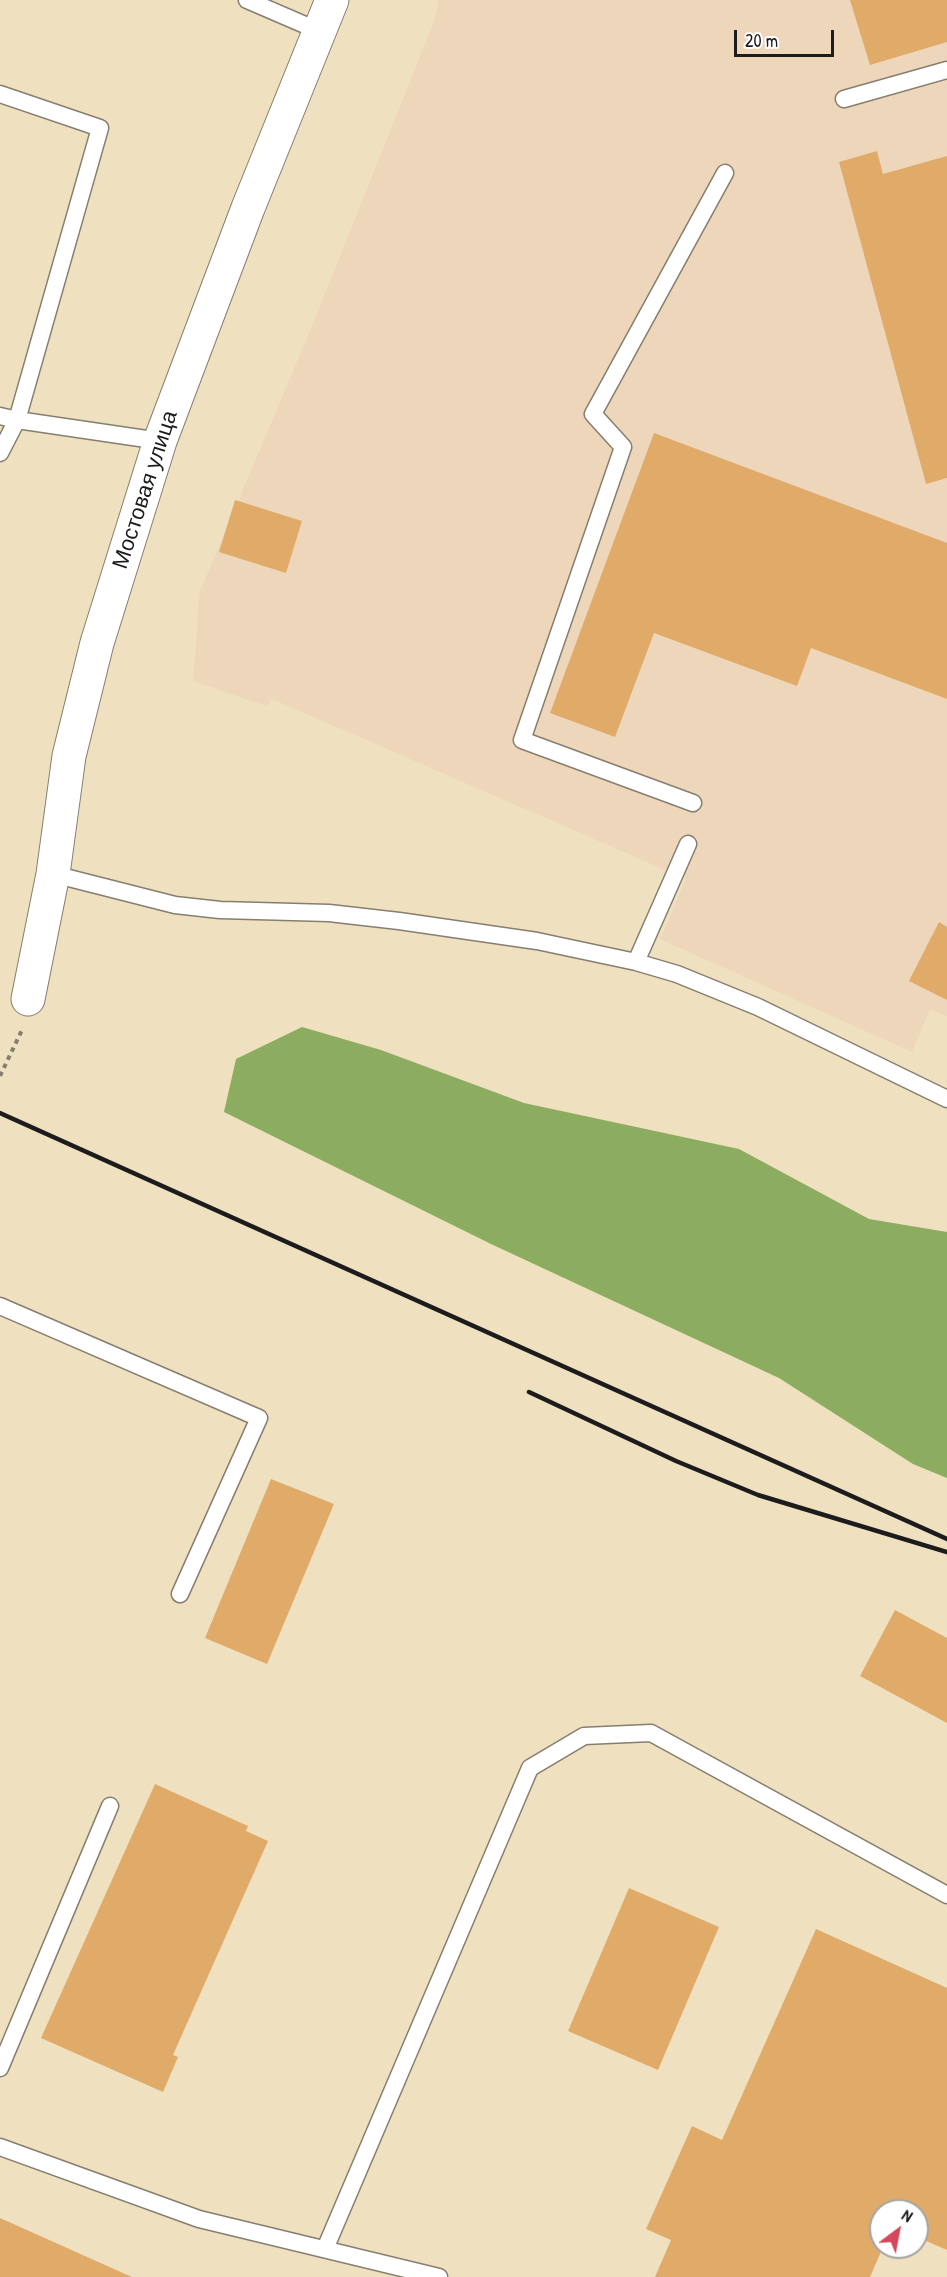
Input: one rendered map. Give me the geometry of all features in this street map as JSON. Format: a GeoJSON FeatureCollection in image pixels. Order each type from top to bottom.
{"type":"FeatureCollection","features":[{"type":"Feature","properties":{"kind":"street","name":"Мостовая улица"},"geometry":{"type":"LineString","coordinates":[[28,999],[53,874],[69,756],[97,643],[160,441],[200,333],[332,0]]}},
{"type":"Feature","properties":{"kind":"lane"},"geometry":{"type":"LineString","coordinates":[[247,0],[319,32]]}},
{"type":"Feature","properties":{"kind":"lane"},"geometry":{"type":"LineString","coordinates":[[844,99],[947,70]]}},
{"type":"Feature","properties":{"kind":"lane"},"geometry":{"type":"LineString","coordinates":[[0,94],[100,128],[16,420],[0,453]]}},
{"type":"Feature","properties":{"kind":"lane"},"geometry":{"type":"LineString","coordinates":[[693,803],[522,740],[623,447],[593,414],[725,173]]}},
{"type":"Feature","properties":{"kind":"lane"},"geometry":{"type":"LineString","coordinates":[[0,416],[160,441]]}},
{"type":"Feature","properties":{"kind":"lane"},"geometry":{"type":"LineString","coordinates":[[636,963],[688,844]]}},
{"type":"Feature","properties":{"kind":"lane"},"geometry":{"type":"LineString","coordinates":[[53,874],[175,905],[220,910],[329,913],[399,921],[537,941],[636,963],[676,974],[758,1007],[947,1100]]}},
{"type":"Feature","properties":{"kind":"lane"},"geometry":{"type":"LineString","coordinates":[[0,1306],[259,1418],[180,1594]]}},
{"type":"Feature","properties":{"kind":"lane"},"geometry":{"type":"LineString","coordinates":[[325,2249],[530,1768],[584,1736],[651,1733],[947,1895]]}},
{"type":"Feature","properties":{"kind":"lane"},"geometry":{"type":"LineString","coordinates":[[0,2068],[110,1806]]}},
{"type":"Feature","properties":{"kind":"lane"},"geometry":{"type":"LineString","coordinates":[[0,2147],[199,2219],[440,2277]]}},
{"type":"Feature","properties":{"kind":"path"},"geometry":{"type":"LineString","coordinates":[[0,1076],[21,1033],[28,999]]}},
{"type":"Feature","properties":{"kind":"shaded area"},"geometry":{"type":"Polygon","coordinates":[[[439,0],[947,0],[947,1016],[930,1009],[912,1052],[660,939],[686,879],[272,699],[267,706],[193,681],[200,591],[312,326],[435,19],[439,0]]]}},
{"type":"Feature","properties":{"kind":"green space"},"geometry":{"type":"Polygon","coordinates":[[[302,1027],[381,1050],[524,1103],[739,1149],[869,1219],[947,1232],[947,1478],[913,1464],[779,1378],[491,1244],[224,1112],[236,1059],[302,1027]]]}},
{"type":"Feature","properties":{"kind":"building"},"geometry":{"type":"Polygon","coordinates":[[[850,0],[947,0],[947,42],[870,65],[850,0]]]}},
{"type":"Feature","properties":{"kind":"building"},"geometry":{"type":"Polygon","coordinates":[[[877,151],[883,174],[947,156],[947,478],[926,484],[839,162],[877,151]]]}},
{"type":"Feature","properties":{"kind":"building"},"geometry":{"type":"Polygon","coordinates":[[[654,433],[947,543],[947,699],[811,648],[797,686],[654,633],[615,737],[550,713],[654,433]]]}},
{"type":"Feature","properties":{"kind":"building"},"geometry":{"type":"Polygon","coordinates":[[[235,500],[302,521],[286,573],[219,552],[235,500]]]}},
{"type":"Feature","properties":{"kind":"building"},"geometry":{"type":"Polygon","coordinates":[[[939,922],[947,927],[947,1000],[909,981],[939,922]]]}},
{"type":"Feature","properties":{"kind":"building"},"geometry":{"type":"Polygon","coordinates":[[[271,1479],[334,1504],[267,1664],[205,1638],[271,1479]]]}},
{"type":"Feature","properties":{"kind":"building"},"geometry":{"type":"Polygon","coordinates":[[[895,1610],[947,1638],[947,1723],[860,1676],[895,1610]]]}},
{"type":"Feature","properties":{"kind":"building"},"geometry":{"type":"Polygon","coordinates":[[[155,1784],[248,1826],[246,1831],[268,1841],[173,2055],[178,2057],[163,2092],[41,2038],[155,1784]]]}},
{"type":"Feature","properties":{"kind":"building"},"geometry":{"type":"Polygon","coordinates":[[[629,1888],[719,1927],[658,2070],[568,2031],[629,1888]]]}},
{"type":"Feature","properties":{"kind":"building"},"geometry":{"type":"Polygon","coordinates":[[[816,1929],[947,1988],[947,2250],[929,2242],[929,2199],[869,2199],[869,2259],[878,2259],[870,2277],[655,2277],[671,2240],[646,2229],[692,2126],[722,2140],[816,1929]]]}},
{"type":"Feature","properties":{"kind":"building"},"geometry":{"type":"Polygon","coordinates":[[[0,2218],[132,2277],[0,2277],[0,2218]]]}},
{"type":"Feature","properties":{"kind":"railway"},"geometry":{"type":"LineString","coordinates":[[0,1113],[947,1539]]}},
{"type":"Feature","properties":{"kind":"railway"},"geometry":{"type":"LineString","coordinates":[[529,1392],[676,1461],[758,1495],[947,1552]]}}]}
